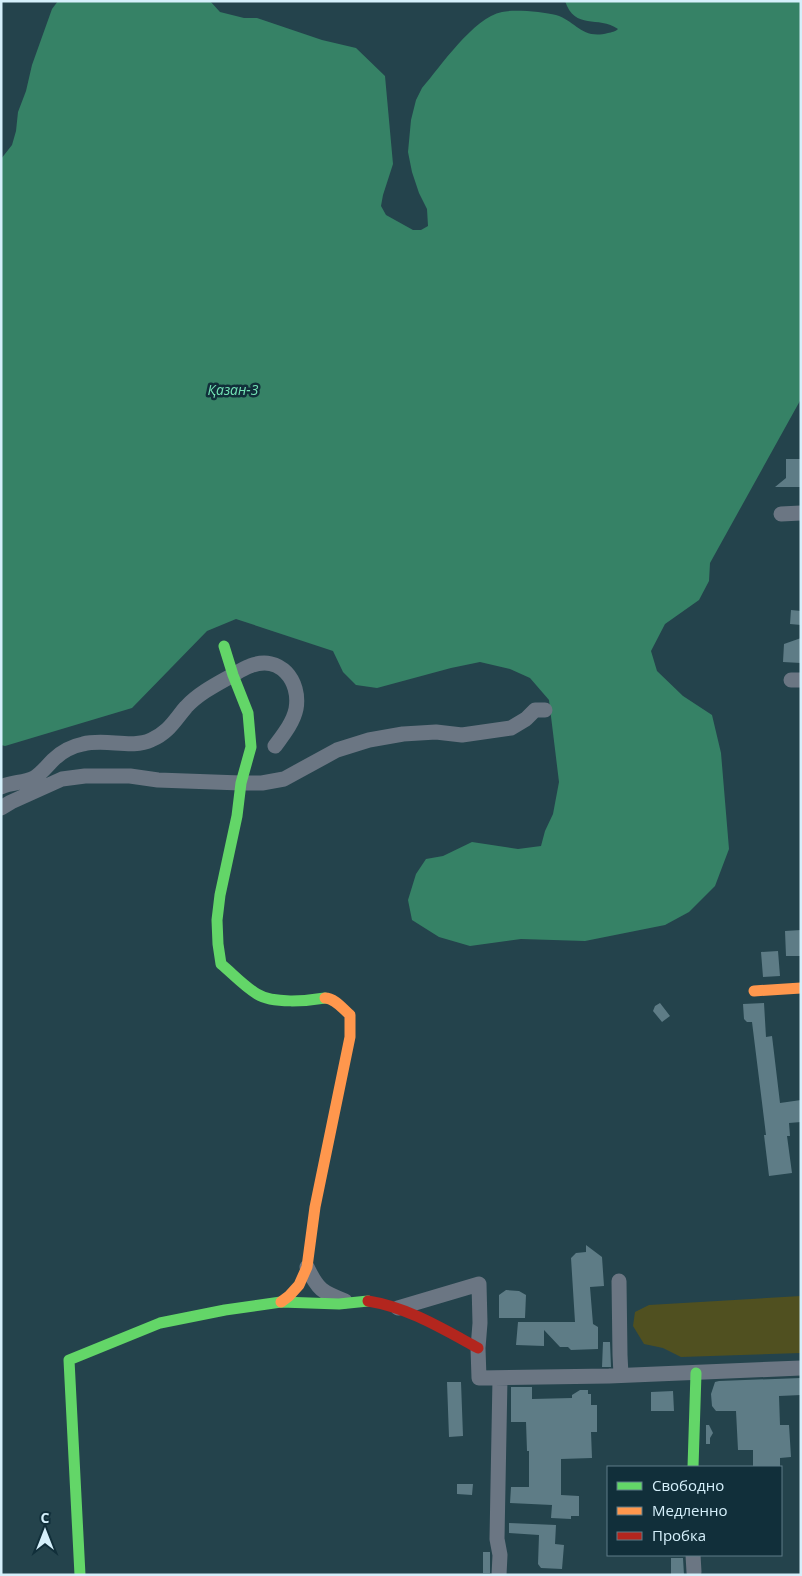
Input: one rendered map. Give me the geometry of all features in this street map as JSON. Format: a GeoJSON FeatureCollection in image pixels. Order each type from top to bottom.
{"type":"FeatureCollection","features":[{"type":"Feature","properties":{"kind":"street"},"geometry":{"type":"LineString","coordinates":[[781,514],[801,513]]}},
{"type":"Feature","properties":{"kind":"street"},"geometry":{"type":"LineString","coordinates":[[224,646],[248,713],[251,747],[240,783],[237,816],[227,856],[217,920],[221,964],[258,994],[278,1000],[304,1001],[329,998],[350,1015],[350,1037],[315,1207],[307,1267],[299,1285],[281,1302]]}},
{"type":"Feature","properties":{"kind":"street"},"geometry":{"type":"LineString","coordinates":[[1,787],[32,779],[54,759],[84,743],[110,742],[131,744],[148,742],[160,736],[175,723],[186,707],[200,695],[250,665],[269,662],[281,667],[290,676],[295,691],[296,708],[293,719],[275,746]]}},
{"type":"Feature","properties":{"kind":"street"},"geometry":{"type":"LineString","coordinates":[[1,808],[62,780],[85,776],[130,776],[158,780],[262,783],[284,779],[337,750],[369,740],[403,734],[436,732],[462,735],[511,728],[526,719],[535,710],[545,710]]}},
{"type":"Feature","properties":{"kind":"street"},"geometry":{"type":"LineString","coordinates":[[754,991],[801,988]]}},
{"type":"Feature","properties":{"kind":"street"},"geometry":{"type":"LineString","coordinates":[[307,1267],[314,1282],[325,1293],[349,1302]]}},
{"type":"Feature","properties":{"kind":"street"},"geometry":{"type":"LineString","coordinates":[[619,1281],[621,1376]]}},
{"type":"Feature","properties":{"kind":"street"},"geometry":{"type":"LineString","coordinates":[[398,1308],[479,1284],[479,1378],[621,1376],[801,1368]]}},
{"type":"Feature","properties":{"kind":"street"},"geometry":{"type":"LineString","coordinates":[[80,1575],[69,1360],[160,1324],[225,1310],[281,1302],[339,1304],[368,1301],[398,1308],[478,1348]]}},
{"type":"Feature","properties":{"kind":"street"},"geometry":{"type":"LineString","coordinates":[[693,1466],[696,1372]]}},
{"type":"Feature","properties":{"kind":"street"},"geometry":{"type":"LineString","coordinates":[[500,1378],[497,1539],[500,1555],[500,1575]]}},
{"type":"Feature","properties":{"kind":"street"},"geometry":{"type":"LineString","coordinates":[[693,1556],[694,1572]]}},
{"type":"Feature","properties":{"kind":"shaded area"},"geometry":{"type":"Polygon","coordinates":[[[801,1296],[801,1353],[681,1357],[663,1348],[644,1344],[633,1326],[635,1312],[649,1305],[801,1296]]]}},
{"type":"Feature","properties":{"kind":"water","name":"Қазан-3"},"geometry":{"type":"Polygon","coordinates":[[[58,1],[210,1],[220,12],[244,18],[257,18],[322,40],[356,48],[385,76],[393,164],[381,206],[386,215],[413,230],[421,230],[428,226],[427,209],[412,172],[408,152],[411,120],[416,100],[422,88],[458,44],[480,23],[491,16],[502,12],[514,11],[551,14],[563,18],[585,32],[599,34],[613,32],[618,29],[610,25],[588,21],[575,16],[569,10],[565,1],[801,1],[801,399],[710,563],[709,581],[699,600],[665,624],[651,651],[657,671],[683,696],[712,715],[721,753],[729,849],[715,886],[689,912],[665,925],[585,941],[521,939],[470,946],[439,937],[412,920],[408,900],[416,874],[426,859],[443,856],[472,842],[518,849],[541,846],[545,831],[553,814],[559,782],[549,700],[530,678],[510,669],[480,662],[377,688],[356,685],[343,672],[333,651],[236,619],[207,631],[132,708],[5,746],[1,745],[1,159],[12,145],[18,112],[26,91],[32,65],[52,9],[58,1]]]}},
{"type":"Feature","properties":{"kind":"building"},"geometry":{"type":"Polygon","coordinates":[[[786,459],[801,459],[801,487],[775,487],[786,478],[786,459]]]}},
{"type":"Feature","properties":{"kind":"building"},"geometry":{"type":"Polygon","coordinates":[[[791,610],[801,611],[801,625],[790,624],[791,610]]]}},
{"type":"Feature","properties":{"kind":"building"},"geometry":{"type":"Polygon","coordinates":[[[801,638],[801,663],[783,662],[784,644],[801,638]]]}},
{"type":"Feature","properties":{"kind":"building"},"geometry":{"type":"Polygon","coordinates":[[[801,930],[801,956],[786,956],[785,931],[801,930]]]}},
{"type":"Feature","properties":{"kind":"building"},"geometry":{"type":"Polygon","coordinates":[[[778,951],[780,976],[763,977],[761,952],[778,951]]]}},
{"type":"Feature","properties":{"kind":"building"},"geometry":{"type":"Polygon","coordinates":[[[660,1003],[670,1016],[662,1022],[653,1011],[655,1006],[660,1003]]]}},
{"type":"Feature","properties":{"kind":"building"},"geometry":{"type":"Polygon","coordinates":[[[764,1003],[766,1037],[772,1036],[780,1103],[801,1100],[801,1122],[789,1123],[790,1136],[787,1136],[792,1173],[769,1176],[764,1135],[766,1135],[752,1022],[747,1022],[744,1019],[743,1004],[764,1003]]]}},
{"type":"Feature","properties":{"kind":"building"},"geometry":{"type":"Polygon","coordinates":[[[586,1245],[602,1257],[604,1286],[590,1287],[593,1324],[598,1327],[598,1349],[571,1350],[568,1347],[560,1347],[544,1330],[544,1346],[516,1345],[518,1322],[575,1322],[571,1258],[576,1253],[586,1252],[586,1245]]]}},
{"type":"Feature","properties":{"kind":"building"},"geometry":{"type":"Polygon","coordinates":[[[506,1290],[519,1291],[526,1295],[525,1318],[499,1318],[499,1295],[506,1290]]]}},
{"type":"Feature","properties":{"kind":"building"},"geometry":{"type":"Polygon","coordinates":[[[603,1342],[610,1342],[611,1367],[602,1367],[603,1342]]]}},
{"type":"Feature","properties":{"kind":"building"},"geometry":{"type":"Polygon","coordinates":[[[801,1378],[801,1395],[779,1396],[780,1425],[789,1425],[791,1457],[780,1458],[780,1466],[753,1466],[753,1450],[738,1450],[736,1411],[716,1411],[712,1406],[711,1394],[715,1382],[801,1378]]]}},
{"type":"Feature","properties":{"kind":"building"},"geometry":{"type":"Polygon","coordinates":[[[447,1382],[461,1382],[463,1436],[449,1437],[447,1382]]]}},
{"type":"Feature","properties":{"kind":"building"},"geometry":{"type":"Polygon","coordinates":[[[511,1387],[532,1387],[532,1399],[572,1398],[572,1395],[580,1390],[588,1390],[588,1394],[591,1394],[591,1405],[597,1405],[597,1432],[591,1432],[592,1458],[561,1459],[561,1495],[579,1496],[579,1516],[571,1516],[571,1519],[551,1518],[552,1505],[510,1503],[511,1487],[529,1487],[529,1451],[527,1451],[526,1422],[511,1422],[511,1387]]]}},
{"type":"Feature","properties":{"kind":"building"},"geometry":{"type":"Polygon","coordinates":[[[673,1391],[674,1411],[651,1411],[651,1392],[673,1391]]]}},
{"type":"Feature","properties":{"kind":"building"},"geometry":{"type":"Polygon","coordinates":[[[706,1425],[709,1425],[713,1433],[710,1438],[710,1444],[706,1444],[706,1425]]]}},
{"type":"Feature","properties":{"kind":"building"},"geometry":{"type":"Polygon","coordinates":[[[457,1484],[473,1484],[472,1495],[457,1494],[457,1484]]]}},
{"type":"Feature","properties":{"kind":"building"},"geometry":{"type":"Polygon","coordinates":[[[509,1523],[556,1525],[555,1544],[564,1545],[562,1569],[541,1568],[538,1564],[539,1535],[509,1533],[509,1523]]]}},
{"type":"Feature","properties":{"kind":"building"},"geometry":{"type":"Polygon","coordinates":[[[483,1552],[490,1552],[490,1573],[483,1573],[483,1552]]]}},
{"type":"Feature","properties":{"kind":"building"},"geometry":{"type":"Polygon","coordinates":[[[671,1558],[683,1558],[684,1575],[671,1575],[671,1558]]]}},
{"type":"Feature","properties":{"kind":"traffic: fast"},"geometry":{"type":"LineString","coordinates":[[224,646],[248,713],[251,747],[241,783],[237,816],[220,895],[217,920],[221,964],[257,994],[264,997],[290,1001],[325,998]]}},
{"type":"Feature","properties":{"kind":"traffic: fast"},"geometry":{"type":"LineString","coordinates":[[80,1575],[69,1360],[160,1323],[225,1310],[281,1302],[339,1304],[368,1301]]}},
{"type":"Feature","properties":{"kind":"traffic: fast"},"geometry":{"type":"LineString","coordinates":[[693,1466],[696,1373]]}},
{"type":"Feature","properties":{"kind":"traffic: slow"},"geometry":{"type":"LineString","coordinates":[[754,991],[801,988]]}},
{"type":"Feature","properties":{"kind":"traffic: slow"},"geometry":{"type":"LineString","coordinates":[[281,1302],[299,1285],[307,1267],[315,1207],[350,1037],[350,1015],[335,1002],[325,998]]}},
{"type":"Feature","properties":{"kind":"traffic: jam"},"geometry":{"type":"LineString","coordinates":[[368,1301],[411,1313],[478,1348]]}}]}
